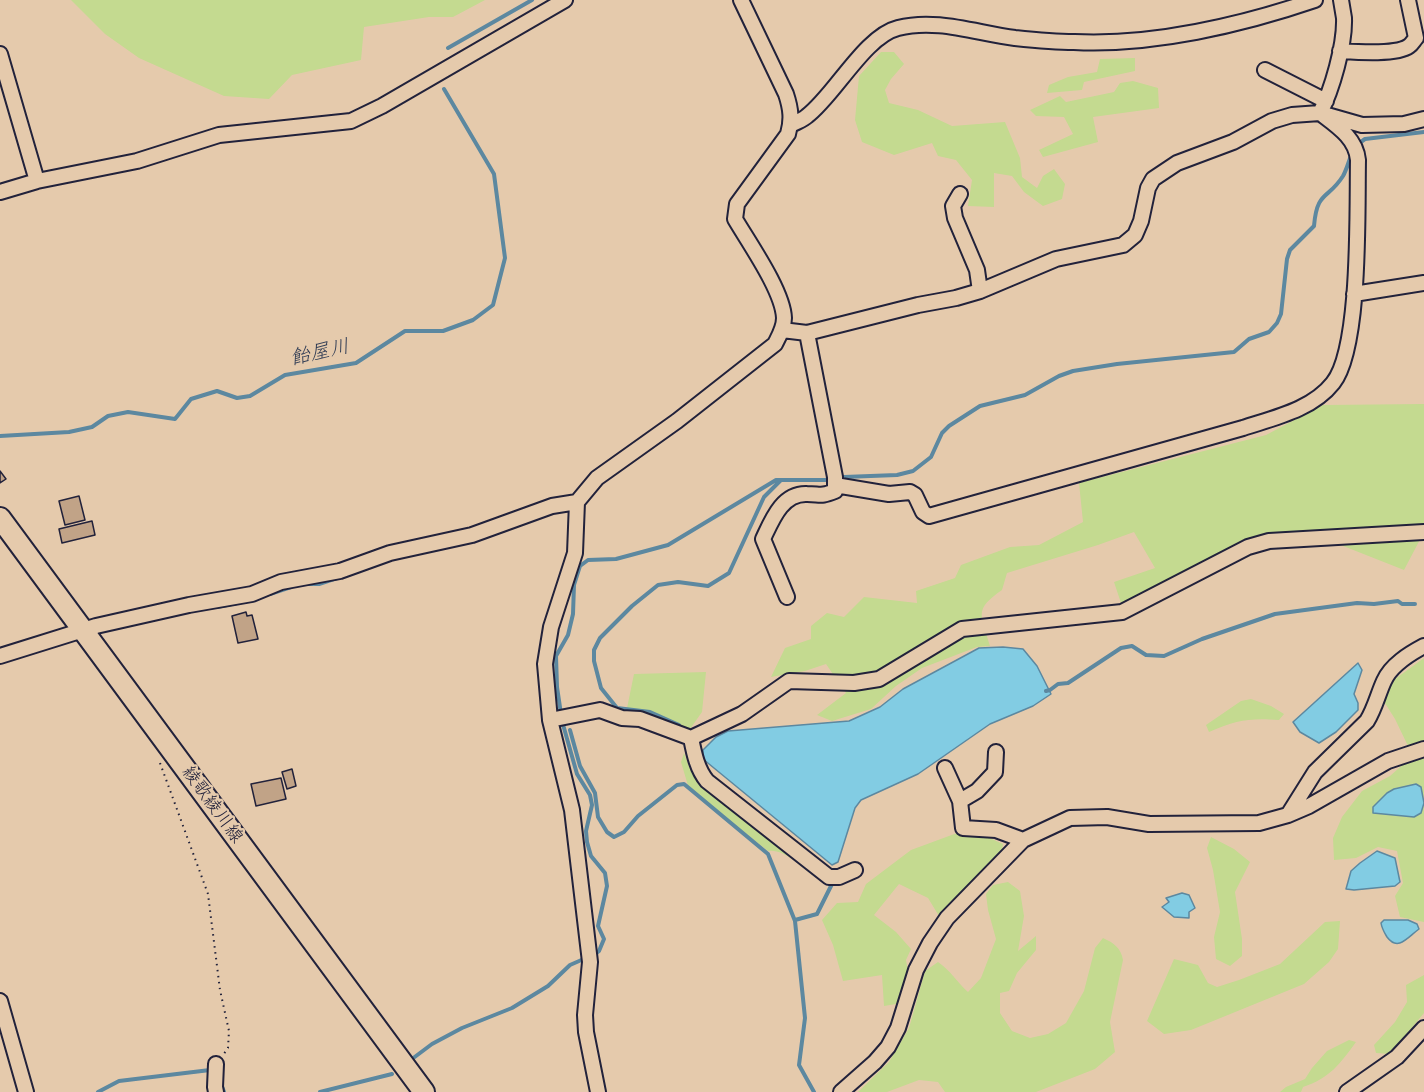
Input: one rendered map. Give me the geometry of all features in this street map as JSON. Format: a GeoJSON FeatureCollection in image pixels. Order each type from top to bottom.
{"type":"FeatureCollection","features":[{"type":"Feature","properties":{"kind":"main road","name":"綾歌綾川線"},"geometry":{"type":"LineString","coordinates":[[0,518],[424,1092]]}},
{"type":"Feature","properties":{"kind":"street"},"geometry":{"type":"LineString","coordinates":[[0,192],[37,181],[137,161],[219,135],[351,121],[382,106],[565,0]]}},
{"type":"Feature","properties":{"kind":"street"},"geometry":{"type":"LineString","coordinates":[[598,1092],[586,1032],[585,1015],[590,958],[572,810],[558,719],[544,664],[551,627],[575,554],[577,502],[597,478],[677,421],[775,344],[783,330],[784,317],[773,283],[735,219],[735,212],[737,204],[788,135],[791,125],[791,109],[741,0]]}},
{"type":"Feature","properties":{"kind":"street"},"geometry":{"type":"LineString","coordinates":[[791,125],[807,116],[872,44],[896,28],[931,24],[1015,38],[1075,43],[1134,40],[1183,34],[1272,15],[1316,0]]}},
{"type":"Feature","properties":{"kind":"street"},"geometry":{"type":"LineString","coordinates":[[1323,107],[1340,51],[1344,19],[1341,0]]}},
{"type":"Feature","properties":{"kind":"street"},"geometry":{"type":"LineString","coordinates":[[1340,51],[1359,53],[1389,51],[1409,46],[1416,38],[1408,0]]}},
{"type":"Feature","properties":{"kind":"street"},"geometry":{"type":"LineString","coordinates":[[0,54],[37,181]]}},
{"type":"Feature","properties":{"kind":"street"},"geometry":{"type":"LineString","coordinates":[[1265,70],[1323,107],[1362,125],[1404,124],[1424,120]]}},
{"type":"Feature","properties":{"kind":"street"},"geometry":{"type":"LineString","coordinates":[[783,330],[807,333],[980,291],[1056,259],[1123,245],[1135,235],[1141,221],[1148,188],[1153,179],[1177,163],[1233,142],[1272,121],[1323,107]]}},
{"type":"Feature","properties":{"kind":"street"},"geometry":{"type":"LineString","coordinates":[[835,481],[889,494],[910,492],[915,495],[923,512],[929,516],[1243,428],[1307,404],[1333,383],[1344,363],[1354,294],[1359,160],[1356,147],[1323,107]]}},
{"type":"Feature","properties":{"kind":"street"},"geometry":{"type":"LineString","coordinates":[[960,194],[953,206],[954,218],[976,270],[980,291]]}},
{"type":"Feature","properties":{"kind":"street"},"geometry":{"type":"LineString","coordinates":[[1354,294],[1424,283]]}},
{"type":"Feature","properties":{"kind":"street"},"geometry":{"type":"LineString","coordinates":[[787,597],[763,539],[778,508],[791,497],[806,493],[823,496],[835,491],[807,333]]}},
{"type":"Feature","properties":{"kind":"street"},"geometry":{"type":"LineString","coordinates":[[0,656],[96,626],[189,605],[252,594],[281,582],[340,571],[390,553],[472,535],[552,506],[577,502]]}},
{"type":"Feature","properties":{"kind":"street"},"geometry":{"type":"LineString","coordinates":[[558,719],[600,710],[622,718],[640,719],[691,738],[742,714],[789,681],[854,683],[879,679],[963,629],[1122,612],[1248,547],[1269,541],[1424,532]]}},
{"type":"Feature","properties":{"kind":"street"},"geometry":{"type":"LineString","coordinates":[[1288,815],[1315,772],[1366,721],[1373,711],[1386,678],[1397,663],[1424,646]]}},
{"type":"Feature","properties":{"kind":"street"},"geometry":{"type":"LineString","coordinates":[[691,738],[694,755],[707,781],[829,877],[839,877],[855,870]]}},
{"type":"Feature","properties":{"kind":"street"},"geometry":{"type":"LineString","coordinates":[[841,1092],[875,1062],[888,1047],[898,1028],[916,970],[930,943],[947,918],[1023,840],[1070,818],[1107,818],[1149,824],[1259,823],[1310,806],[1388,761],[1424,749]]}},
{"type":"Feature","properties":{"kind":"street"},"geometry":{"type":"LineString","coordinates":[[960,801],[977,791],[994,772],[996,752]]}},
{"type":"Feature","properties":{"kind":"street"},"geometry":{"type":"LineString","coordinates":[[945,768],[960,801],[963,828],[996,830],[1023,840]]}},
{"type":"Feature","properties":{"kind":"street"},"geometry":{"type":"LineString","coordinates":[[0,1001],[26,1092]]}},
{"type":"Feature","properties":{"kind":"street"},"geometry":{"type":"LineString","coordinates":[[1347,1092],[1397,1057],[1424,1028]]}},
{"type":"Feature","properties":{"kind":"street"},"geometry":{"type":"LineString","coordinates":[[216,1070],[216,1092]]}},
{"type":"Feature","properties":{"kind":"path"},"geometry":{"type":"LineString","coordinates":[[165,742],[157,755],[208,894],[220,990],[229,1031],[228,1048],[216,1070]]}},
{"type":"Feature","properties":{"kind":"green space"},"geometry":{"type":"Polygon","coordinates":[[[71,0],[485,0],[453,17],[429,17],[364,27],[361,60],[292,75],[269,99],[224,96],[139,58],[105,34],[71,0]]]}},
{"type":"Feature","properties":{"kind":"green space"},"geometry":{"type":"Polygon","coordinates":[[[881,52],[894,52],[904,64],[885,90],[889,103],[918,110],[952,126],[1005,122],[1020,158],[1022,177],[1037,188],[1043,176],[1054,169],[1065,184],[1062,199],[1043,206],[1024,192],[1012,176],[994,173],[994,207],[968,206],[972,180],[956,160],[938,156],[932,143],[894,155],[862,142],[855,120],[859,76],[881,52]]]}},
{"type":"Feature","properties":{"kind":"green space"},"geometry":{"type":"Polygon","coordinates":[[[1135,58],[1135,71],[1084,82],[1082,90],[1047,93],[1049,85],[1068,77],[1097,72],[1100,59],[1135,58]]]}},
{"type":"Feature","properties":{"kind":"green space"},"geometry":{"type":"Polygon","coordinates":[[[1133,81],[1158,88],[1159,108],[1093,117],[1098,142],[1043,157],[1039,150],[1073,134],[1064,117],[1036,116],[1030,110],[1060,96],[1066,102],[1114,92],[1120,83],[1133,81]]]}},
{"type":"Feature","properties":{"kind":"green space"},"geometry":{"type":"Polygon","coordinates":[[[1424,404],[1424,532],[1404,570],[1328,540],[1260,550],[1178,588],[1122,606],[1114,582],[1155,568],[1134,532],[1007,573],[1002,590],[983,608],[982,620],[990,646],[977,647],[922,668],[896,686],[871,709],[832,721],[817,715],[846,693],[826,664],[805,671],[771,677],[785,648],[811,639],[811,626],[827,613],[844,617],[864,597],[917,603],[916,591],[955,578],[961,565],[1010,547],[1039,545],[1083,522],[1079,483],[1266,435],[1323,405],[1424,404]]]}},
{"type":"Feature","properties":{"kind":"green space"},"geometry":{"type":"Polygon","coordinates":[[[1424,658],[1424,742],[1408,746],[1383,700],[1395,679],[1424,658]]]}},
{"type":"Feature","properties":{"kind":"green space"},"geometry":{"type":"Polygon","coordinates":[[[706,672],[702,712],[690,729],[680,729],[648,714],[626,713],[634,674],[706,672]]]}},
{"type":"Feature","properties":{"kind":"green space"},"geometry":{"type":"Polygon","coordinates":[[[1251,699],[1271,706],[1284,714],[1279,720],[1243,721],[1209,732],[1206,725],[1241,701],[1251,699]]]}},
{"type":"Feature","properties":{"kind":"green space"},"geometry":{"type":"Polygon","coordinates":[[[684,753],[689,767],[702,786],[815,877],[787,856],[768,851],[689,789],[681,762],[684,753]]]}},
{"type":"Feature","properties":{"kind":"green space"},"geometry":{"type":"Polygon","coordinates":[[[1424,756],[1424,922],[1400,917],[1395,896],[1403,883],[1397,851],[1378,847],[1356,858],[1334,860],[1333,838],[1342,817],[1362,791],[1390,776],[1408,760],[1424,756]]]}},
{"type":"Feature","properties":{"kind":"green space"},"geometry":{"type":"Polygon","coordinates":[[[957,833],[983,835],[1003,844],[1001,856],[939,916],[928,898],[899,884],[874,915],[896,932],[911,949],[906,960],[909,976],[896,1004],[884,1006],[882,975],[843,981],[833,945],[822,920],[837,903],[858,902],[866,884],[911,850],[957,833]]]}},
{"type":"Feature","properties":{"kind":"green space"},"geometry":{"type":"Polygon","coordinates":[[[1211,837],[1234,849],[1250,862],[1235,892],[1242,939],[1242,956],[1230,966],[1216,959],[1214,937],[1220,912],[1207,848],[1211,837]]]}},
{"type":"Feature","properties":{"kind":"green space"},"geometry":{"type":"Polygon","coordinates":[[[1008,882],[1020,891],[1024,916],[1018,951],[1036,936],[1036,950],[1017,973],[1009,991],[1000,993],[1000,1013],[1012,1031],[1030,1038],[1048,1034],[1066,1023],[1084,991],[1095,948],[1103,938],[1116,946],[1123,960],[1110,1022],[1115,1052],[1095,1069],[1036,1092],[945,1092],[938,1082],[919,1080],[887,1092],[858,1092],[889,1062],[909,1028],[925,971],[938,962],[968,992],[981,978],[996,939],[986,894],[993,885],[1008,882]]]}},
{"type":"Feature","properties":{"kind":"green space"},"geometry":{"type":"Polygon","coordinates":[[[1340,921],[1338,949],[1329,962],[1304,984],[1191,1030],[1164,1034],[1147,1021],[1174,959],[1198,965],[1208,983],[1217,987],[1280,964],[1325,922],[1340,921]]]}},
{"type":"Feature","properties":{"kind":"green space"},"geometry":{"type":"Polygon","coordinates":[[[1424,975],[1424,1013],[1390,1054],[1376,1053],[1374,1045],[1395,1022],[1407,1002],[1406,985],[1424,975]]]}},
{"type":"Feature","properties":{"kind":"green space"},"geometry":{"type":"Polygon","coordinates":[[[1349,1040],[1356,1042],[1327,1075],[1303,1087],[1301,1092],[1280,1092],[1305,1079],[1327,1051],[1349,1040]]]}},
{"type":"Feature","properties":{"kind":"water"},"geometry":{"type":"Polygon","coordinates":[[[979,648],[1023,649],[1037,666],[1051,694],[1033,706],[990,724],[918,774],[861,800],[855,808],[838,862],[832,865],[703,759],[703,750],[716,737],[728,731],[849,721],[880,707],[903,689],[979,648]]]}},
{"type":"Feature","properties":{"kind":"water"},"geometry":{"type":"Polygon","coordinates":[[[1358,663],[1362,670],[1354,694],[1358,710],[1336,732],[1319,743],[1300,732],[1293,722],[1358,663]]]}},
{"type":"Feature","properties":{"kind":"water"},"geometry":{"type":"Polygon","coordinates":[[[1416,784],[1421,787],[1424,803],[1421,813],[1414,817],[1373,813],[1373,807],[1387,793],[1416,784]]]}},
{"type":"Feature","properties":{"kind":"water"},"geometry":{"type":"Polygon","coordinates":[[[1377,851],[1395,858],[1400,882],[1395,886],[1346,889],[1351,871],[1377,851]]]}},
{"type":"Feature","properties":{"kind":"water"},"geometry":{"type":"Polygon","coordinates":[[[1182,893],[1189,895],[1195,908],[1189,912],[1189,918],[1174,917],[1162,907],[1169,902],[1166,898],[1182,893]]]}},
{"type":"Feature","properties":{"kind":"water"},"geometry":{"type":"Polygon","coordinates":[[[1384,920],[1408,920],[1417,924],[1419,929],[1403,942],[1395,943],[1387,937],[1383,930],[1381,923],[1384,920]]]}},
{"type":"Feature","properties":{"kind":"building"},"geometry":{"type":"Polygon","coordinates":[[[0,471],[6,479],[0,483],[0,471]]]}},
{"type":"Feature","properties":{"kind":"building"},"geometry":{"type":"Polygon","coordinates":[[[79,496],[85,520],[65,525],[59,501],[79,496]]]}},
{"type":"Feature","properties":{"kind":"building"},"geometry":{"type":"Polygon","coordinates":[[[92,521],[95,535],[62,543],[59,529],[92,521]]]}},
{"type":"Feature","properties":{"kind":"building"},"geometry":{"type":"Polygon","coordinates":[[[246,612],[247,616],[252,615],[258,639],[238,643],[232,616],[246,612]]]}},
{"type":"Feature","properties":{"kind":"building"},"geometry":{"type":"Polygon","coordinates":[[[292,769],[296,786],[287,789],[282,772],[292,769]]]}},
{"type":"Feature","properties":{"kind":"building"},"geometry":{"type":"Polygon","coordinates":[[[281,778],[286,799],[256,806],[251,784],[281,778]]]}},
{"type":"Feature","properties":{"kind":"waterway","name":"飴屋川"},"geometry":{"type":"LineString","coordinates":[[448,48],[532,0]]}},
{"type":"Feature","properties":{"kind":"waterway","name":"飴屋川"},"geometry":{"type":"LineString","coordinates":[[0,436],[69,432],[92,427],[108,416],[128,412],[175,419],[191,399],[217,391],[237,398],[250,396],[285,375],[356,363],[405,331],[443,331],[473,320],[493,305],[505,258],[494,174],[444,89]]}},
{"type":"Feature","properties":{"kind":"waterway"},"geometry":{"type":"LineString","coordinates":[[1358,144],[1365,139],[1424,132]]}},
{"type":"Feature","properties":{"kind":"waterway"},"geometry":{"type":"LineString","coordinates":[[561,714],[556,656],[568,635],[573,614],[574,585],[580,566],[588,560],[616,559],[668,545],[776,480],[825,480],[897,475],[913,471],[931,457],[942,433],[949,426],[980,406],[1025,395],[1073,371],[1234,352],[1249,339],[1269,332],[1277,323],[1281,314],[1290,250],[1314,226],[1318,206],[1324,196],[1338,184],[1352,153]]}},
{"type":"Feature","properties":{"kind":"waterway"},"geometry":{"type":"LineString","coordinates":[[679,725],[650,712],[617,708],[601,688],[594,661],[594,650],[600,638],[632,606],[658,585],[678,582],[708,586],[729,573],[764,497],[781,480]]}},
{"type":"Feature","properties":{"kind":"waterway"},"geometry":{"type":"LineString","coordinates":[[304,584],[319,584],[349,574]]}},
{"type":"Feature","properties":{"kind":"waterway"},"geometry":{"type":"LineString","coordinates":[[270,594],[291,587]]}},
{"type":"Feature","properties":{"kind":"waterway"},"geometry":{"type":"LineString","coordinates":[[1046,691],[1058,684],[1068,683],[1121,648],[1132,646],[1146,655],[1164,656],[1202,639],[1275,614],[1357,603],[1374,604],[1398,601],[1402,604],[1415,604]]}},
{"type":"Feature","properties":{"kind":"waterway"},"geometry":{"type":"LineString","coordinates":[[217,607],[242,602]]}},
{"type":"Feature","properties":{"kind":"waterway"},"geometry":{"type":"LineString","coordinates":[[562,721],[577,774],[590,795],[592,805],[586,831],[587,842],[591,856],[605,873],[607,886],[598,926],[604,939],[599,951],[593,956]]}},
{"type":"Feature","properties":{"kind":"waterway"},"geometry":{"type":"LineString","coordinates":[[570,730],[580,766],[595,793],[598,817],[607,832],[614,837],[624,832],[638,816],[677,785],[684,784],[768,854],[795,921],[805,1018],[799,1065],[814,1092]]}},
{"type":"Feature","properties":{"kind":"waterway"},"geometry":{"type":"LineString","coordinates":[[795,920],[817,914],[832,884]]}},
{"type":"Feature","properties":{"kind":"waterway"},"geometry":{"type":"LineString","coordinates":[[412,1059],[432,1044],[462,1028],[512,1008],[548,986],[570,965],[586,958]]}},
{"type":"Feature","properties":{"kind":"waterway"},"geometry":{"type":"LineString","coordinates":[[98,1092],[119,1081],[213,1071]]}},
{"type":"Feature","properties":{"kind":"waterway"},"geometry":{"type":"LineString","coordinates":[[320,1092],[392,1074]]}},
{"type":"Feature","properties":{"kind":"waterway"},"geometry":{"type":"LineString","coordinates":[[220,1081],[224,1092]]}}]}
